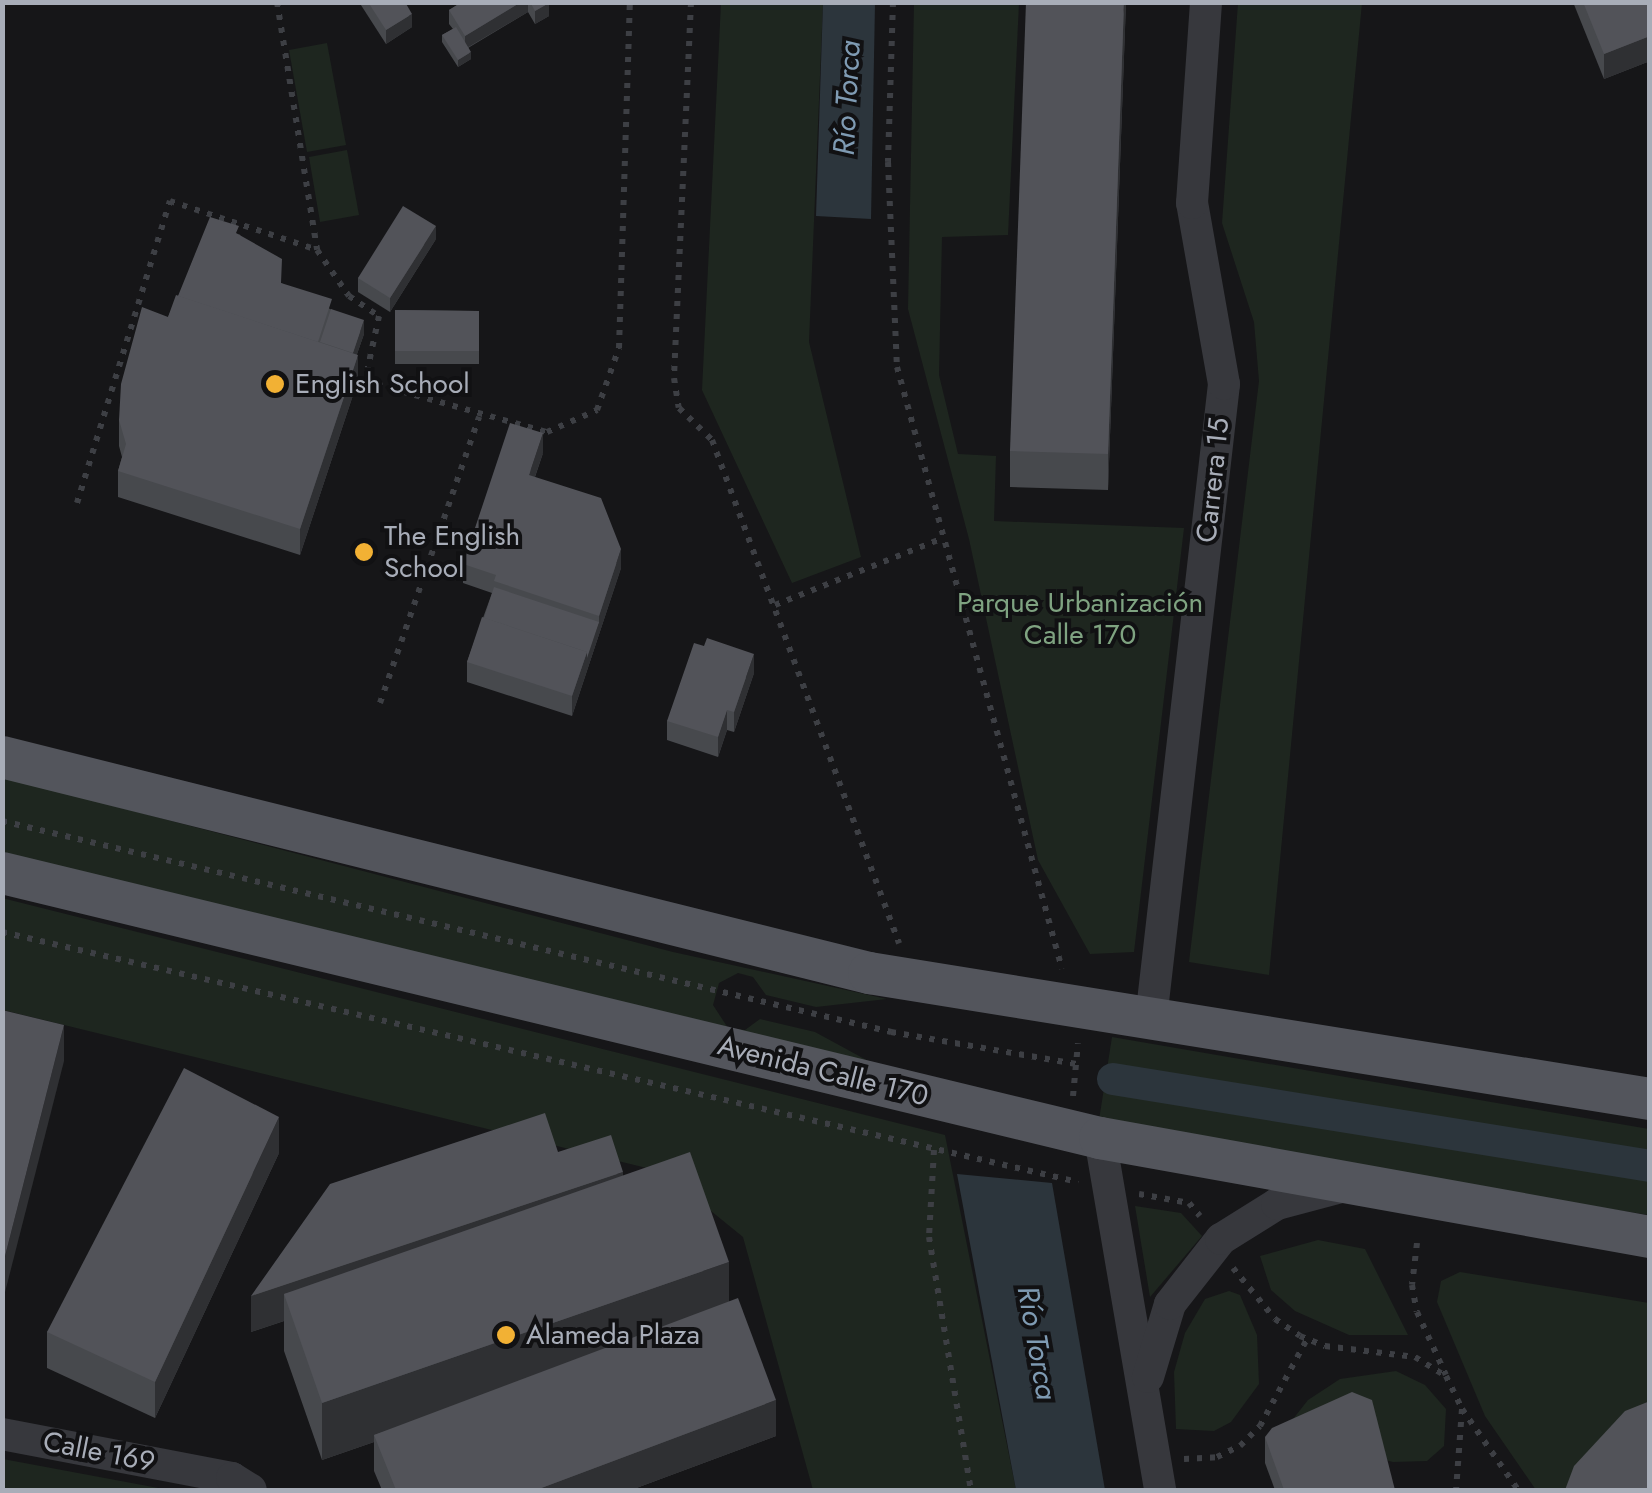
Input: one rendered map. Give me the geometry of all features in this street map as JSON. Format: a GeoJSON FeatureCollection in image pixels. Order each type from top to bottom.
{"type":"FeatureCollection","features":[{"type":"Feature","properties":{"kind":"main road"},"geometry":{"type":"LineString","coordinates":[[2,757],[792,957],[1650,1099]]}},
{"type":"Feature","properties":{"kind":"main road","name":"Avenida Calle 170"},"geometry":{"type":"LineString","coordinates":[[2,873],[1346,1186],[1650,1237]]}},
{"type":"Feature","properties":{"kind":"street","name":"Carrera 15"},"geometry":{"type":"LineString","coordinates":[[1151,1018],[1224,384],[1192,203],[1206,2]]}},
{"type":"Feature","properties":{"kind":"street"},"geometry":{"type":"LineString","coordinates":[[1085,1126],[1160,1490]]}},
{"type":"Feature","properties":{"kind":"street"},"geometry":{"type":"LineString","coordinates":[[1146,1411],[1158,1330],[1201,1258],[1277,1204],[1346,1186]]}},
{"type":"Feature","properties":{"kind":"street","name":"Calle 169"},"geometry":{"type":"LineString","coordinates":[[2,1434],[232,1478],[251,1490]]}},
{"type":"Feature","properties":{"kind":"path"},"geometry":{"type":"LineString","coordinates":[[278,2],[317,250],[349,296],[379,316],[366,380],[479,416],[547,432],[570,427],[596,410],[611,384],[619,348],[630,2]]}},
{"type":"Feature","properties":{"kind":"path"},"geometry":{"type":"LineString","coordinates":[[691,2],[674,378],[680,408],[712,440],[901,946]]}},
{"type":"Feature","properties":{"kind":"path"},"geometry":{"type":"LineString","coordinates":[[893,2],[888,162],[897,367],[1062,970]]}},
{"type":"Feature","properties":{"kind":"path"},"geometry":{"type":"LineString","coordinates":[[77,503],[166,205],[175,200],[317,250]]}},
{"type":"Feature","properties":{"kind":"path"},"geometry":{"type":"LineString","coordinates":[[380,704],[479,416]]}},
{"type":"Feature","properties":{"kind":"path"},"geometry":{"type":"LineString","coordinates":[[775,605],[943,538]]}},
{"type":"Feature","properties":{"kind":"path"},"geometry":{"type":"LineString","coordinates":[[2,821],[891,1032],[1076,1064],[1085,1126]]}},
{"type":"Feature","properties":{"kind":"path"},"geometry":{"type":"LineString","coordinates":[[2,932],[1086,1184]]}},
{"type":"Feature","properties":{"kind":"path"},"geometry":{"type":"LineString","coordinates":[[934,1150],[929,1238],[971,1490]]}},
{"type":"Feature","properties":{"kind":"path"},"geometry":{"type":"LineString","coordinates":[[1133,1192],[1189,1203],[1212,1228]]}},
{"type":"Feature","properties":{"kind":"path"},"geometry":{"type":"LineString","coordinates":[[1418,1243],[1412,1285],[1417,1312],[1462,1409],[1518,1490]]}},
{"type":"Feature","properties":{"kind":"path"},"geometry":{"type":"LineString","coordinates":[[1231,1265],[1276,1319],[1307,1339],[1415,1357],[1446,1376]]}},
{"type":"Feature","properties":{"kind":"path"},"geometry":{"type":"LineString","coordinates":[[1173,1458],[1217,1458],[1240,1446],[1268,1414],[1307,1339]]}},
{"type":"Feature","properties":{"kind":"path"},"geometry":{"type":"LineString","coordinates":[[1456,1490],[1462,1409]]}},
{"type":"Feature","properties":{"kind":"green space"},"geometry":{"type":"Polygon","coordinates":[[[721,3],[823,3],[809,342],[861,557],[792,583],[702,390],[721,3]]]}},
{"type":"Feature","properties":{"kind":"green space","name":"Parque Urbanización Calle 170"},"geometry":{"type":"Polygon","coordinates":[[[914,3],[1019,3],[1008,235],[942,237],[939,375],[958,454],[996,456],[994,521],[1184,528],[1134,952],[1090,954],[1038,860],[969,539],[908,309],[914,3]]]}},
{"type":"Feature","properties":{"kind":"green space"},"geometry":{"type":"Polygon","coordinates":[[[1238,3],[1362,3],[1269,975],[1189,962],[1259,381],[1254,322],[1222,223],[1238,3]]]}},
{"type":"Feature","properties":{"kind":"green space"},"geometry":{"type":"Polygon","coordinates":[[[327,43],[346,145],[307,152],[289,50],[327,43]]]}},
{"type":"Feature","properties":{"kind":"green space"},"geometry":{"type":"Polygon","coordinates":[[[347,150],[359,215],[320,222],[309,157],[347,150]]]}},
{"type":"Feature","properties":{"kind":"green space"},"geometry":{"type":"Polygon","coordinates":[[[3,777],[673,952],[887,999],[816,1007],[766,995],[753,977],[738,973],[719,983],[713,1005],[728,1028],[745,1030],[760,1019],[815,1032],[883,1069],[3,857],[3,777]]]}},
{"type":"Feature","properties":{"kind":"green space"},"geometry":{"type":"Polygon","coordinates":[[[2,898],[945,1135],[1016,1490],[813,1490],[743,1237],[663,1172],[3,1010],[2,898]]]}},
{"type":"Feature","properties":{"kind":"green space"},"geometry":{"type":"Polygon","coordinates":[[[1112,1037],[1649,1129],[1649,1215],[1303,1161],[1099,1120],[1112,1037]]]}},
{"type":"Feature","properties":{"kind":"green space"},"geometry":{"type":"Polygon","coordinates":[[[1135,1206],[1181,1213],[1202,1236],[1150,1297],[1135,1206]]]}},
{"type":"Feature","properties":{"kind":"green space"},"geometry":{"type":"Polygon","coordinates":[[[1318,1240],[1365,1249],[1408,1335],[1349,1335],[1295,1311],[1271,1290],[1260,1256],[1318,1240]]]}},
{"type":"Feature","properties":{"kind":"green space"},"geometry":{"type":"Polygon","coordinates":[[[1460,1272],[1649,1303],[1649,1423],[1574,1490],[1536,1490],[1485,1416],[1437,1302],[1441,1281],[1460,1272]]]}},
{"type":"Feature","properties":{"kind":"green space"},"geometry":{"type":"Polygon","coordinates":[[[1229,1291],[1240,1295],[1257,1335],[1259,1384],[1231,1422],[1214,1431],[1176,1429],[1174,1372],[1185,1333],[1205,1299],[1229,1291]]]}},
{"type":"Feature","properties":{"kind":"green space"},"geometry":{"type":"Polygon","coordinates":[[[1396,1371],[1425,1385],[1446,1409],[1444,1446],[1427,1461],[1393,1462],[1282,1433],[1308,1400],[1340,1379],[1396,1371]]]}},
{"type":"Feature","properties":{"kind":"green space"},"geometry":{"type":"Polygon","coordinates":[[[3,1459],[169,1490],[3,1490],[3,1459]]]}},
{"type":"Feature","properties":{"kind":"water","name":"Río Torca"},"geometry":{"type":"Polygon","coordinates":[[[823,3],[875,3],[871,219],[816,216],[823,3]]]}},
{"type":"Feature","properties":{"kind":"water","name":"Río Torca"},"geometry":{"type":"Polygon","coordinates":[[[957,1174],[1052,1183],[1105,1490],[1016,1490],[957,1174]]]}},
{"type":"Feature","properties":{"kind":"building"},"geometry":{"type":"Polygon","coordinates":[[[368,2],[405,2],[412,14],[386,30],[368,2]]]}},
{"type":"Feature","properties":{"kind":"building"},"geometry":{"type":"Polygon","coordinates":[[[462,2],[521,2],[465,36],[449,10],[462,2]]]}},
{"type":"Feature","properties":{"kind":"building"},"geometry":{"type":"Polygon","coordinates":[[[530,2],[549,2],[549,3],[535,11],[530,2]]]}},
{"type":"Feature","properties":{"kind":"building"},"geometry":{"type":"Polygon","coordinates":[[[1026,2],[1124,2],[1108,454],[1010,451],[1026,2]]]}},
{"type":"Feature","properties":{"kind":"building"},"geometry":{"type":"Polygon","coordinates":[[[1583,2],[1650,2],[1650,36],[1604,54],[1583,2]]]}},
{"type":"Feature","properties":{"kind":"building"},"geometry":{"type":"Polygon","coordinates":[[[456,27],[471,52],[458,60],[442,35],[456,27]]]}},
{"type":"Feature","properties":{"kind":"building"},"geometry":{"type":"Polygon","coordinates":[[[403,206],[436,226],[390,298],[358,278],[403,206]]]}},
{"type":"Feature","properties":{"kind":"building"},"geometry":{"type":"Polygon","coordinates":[[[210,217],[239,226],[236,233],[282,259],[281,283],[332,299],[318,342],[178,296],[210,217]]]}},
{"type":"Feature","properties":{"kind":"building"},"geometry":{"type":"Polygon","coordinates":[[[176,295],[358,355],[300,529],[118,471],[126,444],[119,420],[121,384],[142,307],[168,317],[176,295]]]}},
{"type":"Feature","properties":{"kind":"building"},"geometry":{"type":"Polygon","coordinates":[[[331,309],[364,320],[353,353],[320,342],[331,309]]]}},
{"type":"Feature","properties":{"kind":"building"},"geometry":{"type":"Polygon","coordinates":[[[395,310],[479,311],[479,351],[395,351],[395,310]]]}},
{"type":"Feature","properties":{"kind":"building"},"geometry":{"type":"Polygon","coordinates":[[[510,423],[543,433],[529,475],[601,498],[621,549],[599,616],[494,581],[496,575],[463,564],[510,423]]]}},
{"type":"Feature","properties":{"kind":"building"},"geometry":{"type":"Polygon","coordinates":[[[494,587],[599,622],[587,658],[587,652],[484,618],[494,587]]]}},
{"type":"Feature","properties":{"kind":"building"},"geometry":{"type":"Polygon","coordinates":[[[482,617],[587,652],[572,696],[467,662],[482,617]]]}},
{"type":"Feature","properties":{"kind":"building"},"geometry":{"type":"Polygon","coordinates":[[[707,638],[754,654],[734,712],[727,710],[718,737],[667,721],[694,643],[704,646],[707,638]]]}},
{"type":"Feature","properties":{"kind":"building"},"geometry":{"type":"Polygon","coordinates":[[[2,1010],[64,1025],[2,1268],[2,1010]]]}},
{"type":"Feature","properties":{"kind":"building"},"geometry":{"type":"Polygon","coordinates":[[[184,1068],[279,1117],[155,1382],[47,1332],[184,1068]]]}},
{"type":"Feature","properties":{"kind":"building"},"geometry":{"type":"Polygon","coordinates":[[[545,1113],[558,1152],[611,1135],[623,1172],[251,1296],[330,1184],[545,1113]]]}},
{"type":"Feature","properties":{"kind":"building"},"geometry":{"type":"Polygon","coordinates":[[[690,1152],[729,1262],[322,1403],[284,1294],[690,1152]]]}},
{"type":"Feature","properties":{"kind":"building"},"geometry":{"type":"Polygon","coordinates":[[[738,1298],[776,1400],[536,1490],[396,1490],[374,1435],[738,1298]]]}},
{"type":"Feature","properties":{"kind":"building"},"geometry":{"type":"Polygon","coordinates":[[[1352,1392],[1372,1400],[1395,1490],[1284,1490],[1265,1437],[1272,1428],[1352,1392]]]}},
{"type":"Feature","properties":{"kind":"building"},"geometry":{"type":"Polygon","coordinates":[[[1650,1401],[1650,1490],[1565,1490],[1574,1466],[1625,1411],[1650,1401]]]}},
{"type":"Feature","properties":{"kind":"waterway"},"geometry":{"type":"LineString","coordinates":[[1113,1079],[1650,1166]]}},
{"type":"Feature","properties":{"kind":"place","name":"English School"},"geometry":{"type":"Point","coordinates":[275,384]}},
{"type":"Feature","properties":{"kind":"place","name":"The English School"},"geometry":{"type":"Point","coordinates":[364,552]}},
{"type":"Feature","properties":{"kind":"place","name":"Alameda Plaza"},"geometry":{"type":"Point","coordinates":[506,1335]}}]}
